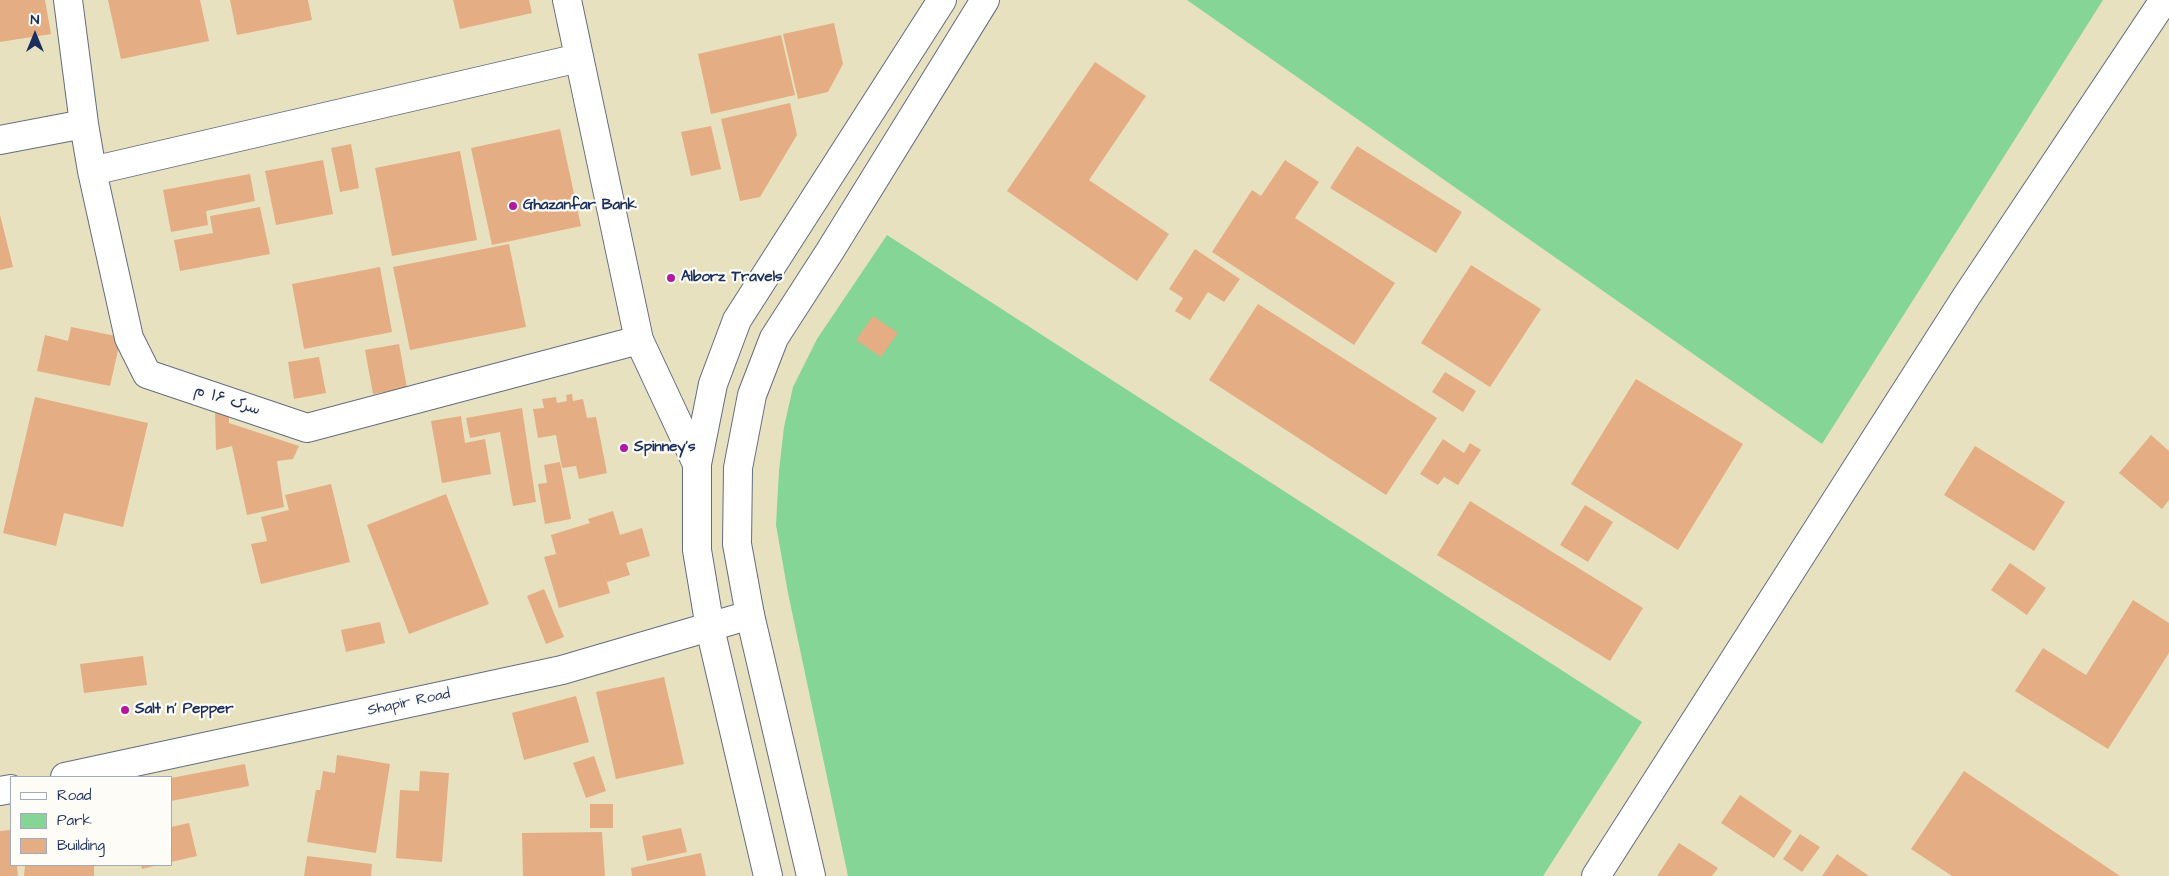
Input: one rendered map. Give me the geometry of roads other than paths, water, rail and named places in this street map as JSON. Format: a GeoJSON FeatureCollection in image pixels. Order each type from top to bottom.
{"type":"FeatureCollection","features":[{"type":"Feature","properties":{"kind":"street","name":"سرک ۱۶ م"},"geometry":{"type":"LineString","coordinates":[[68,0],[92,172],[129,338],[147,374],[307,428],[639,340]]}},
{"type":"Feature","properties":{"kind":"street"},"geometry":{"type":"LineString","coordinates":[[568,0],[639,340],[697,464]]}},
{"type":"Feature","properties":{"kind":"street"},"geometry":{"type":"LineString","coordinates":[[768,876],[710,628],[697,550],[697,464],[713,384],[737,320],[942,0]]}},
{"type":"Feature","properties":{"kind":"street"},"geometry":{"type":"LineString","coordinates":[[811,876],[750,615],[737,544],[738,468],[755,387],[774,338],[985,0]]}},
{"type":"Feature","properties":{"kind":"street"},"geometry":{"type":"LineString","coordinates":[[1596,876],[1966,297],[2164,0]]}},
{"type":"Feature","properties":{"kind":"street"},"geometry":{"type":"LineString","coordinates":[[92,172],[579,58]]}},
{"type":"Feature","properties":{"kind":"street"},"geometry":{"type":"LineString","coordinates":[[0,140],[84,124]]}},
{"type":"Feature","properties":{"kind":"street","name":"Shapir Road"},"geometry":{"type":"LineString","coordinates":[[70,776],[562,670],[750,615]]}},
{"type":"Feature","properties":{"kind":"place","name":"Ghazanfar Bank"},"geometry":{"type":"Point","coordinates":[513,206]}},
{"type":"Feature","properties":{"kind":"place","name":"Alborz Travels"},"geometry":{"type":"Point","coordinates":[671,278]}},
{"type":"Feature","properties":{"kind":"place","name":"Spinney's"},"geometry":{"type":"Point","coordinates":[624,448]}},
{"type":"Feature","properties":{"kind":"place","name":"Salt n' Pepper"},"geometry":{"type":"Point","coordinates":[125,710]}}]}
